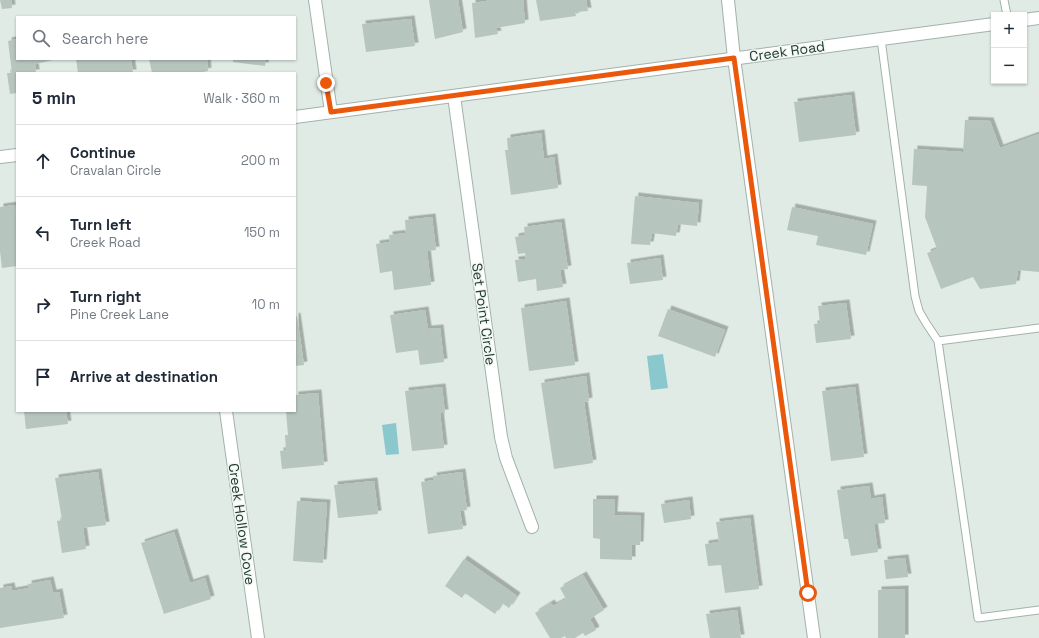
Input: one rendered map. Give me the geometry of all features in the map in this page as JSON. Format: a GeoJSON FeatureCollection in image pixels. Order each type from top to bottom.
{"type":"FeatureCollection","features":[{"type":"Feature","properties":{"kind":"street"},"geometry":{"type":"LineString","coordinates":[[314,0],[331,112]]}},
{"type":"Feature","properties":{"kind":"street"},"geometry":{"type":"LineString","coordinates":[[728,0],[734,58],[814,638]]}},
{"type":"Feature","properties":{"kind":"street"},"geometry":{"type":"LineString","coordinates":[[1027,20],[1039,18]]}},
{"type":"Feature","properties":{"kind":"street","name":"Creek Road"},"geometry":{"type":"LineString","coordinates":[[296,117],[991,24]]}},
{"type":"Feature","properties":{"kind":"street","name":"Set Point Circle"},"geometry":{"type":"LineString","coordinates":[[454,96],[501,437],[506,458],[532,527]]}},
{"type":"Feature","properties":{"kind":"street"},"geometry":{"type":"LineString","coordinates":[[0,157],[16,155]]}},
{"type":"Feature","properties":{"kind":"street","name":"Creek Hollow Cove"},"geometry":{"type":"LineString","coordinates":[[226,412],[258,638]]}},
{"type":"Feature","properties":{"kind":"lane"},"geometry":{"type":"LineString","coordinates":[[1004,0],[1006,12]]}},
{"type":"Feature","properties":{"kind":"lane"},"geometry":{"type":"LineString","coordinates":[[881,39],[914,296],[919,311],[938,341],[978,618],[1039,610]]}},
{"type":"Feature","properties":{"kind":"lane"},"geometry":{"type":"LineString","coordinates":[[938,341],[1039,328]]}},
{"type":"Feature","properties":{"kind":"water"},"geometry":{"type":"Polygon","coordinates":[[[663,354],[668,388],[651,390],[647,356],[663,354]]]}},
{"type":"Feature","properties":{"kind":"water"},"geometry":{"type":"Polygon","coordinates":[[[396,423],[399,454],[386,455],[382,425],[396,423]]]}},
{"type":"Feature","properties":{"kind":"building"},"geometry":{"type":"Polygon","coordinates":[[[0,0],[11,0],[12,8],[2,9],[0,0]]]}},
{"type":"Feature","properties":{"kind":"building"},"geometry":{"type":"Polygon","coordinates":[[[429,0],[458,0],[463,32],[435,39],[429,0]]]}},
{"type":"Feature","properties":{"kind":"building"},"geometry":{"type":"Polygon","coordinates":[[[493,0],[523,0],[525,23],[496,28],[498,34],[475,38],[472,3],[493,0]]]}},
{"type":"Feature","properties":{"kind":"building"},"geometry":{"type":"Polygon","coordinates":[[[536,0],[586,0],[588,11],[575,12],[576,16],[540,21],[536,0]]]}},
{"type":"Feature","properties":{"kind":"building"},"geometry":{"type":"Polygon","coordinates":[[[411,19],[415,46],[366,52],[362,24],[411,19]]]}},
{"type":"Feature","properties":{"kind":"building"},"geometry":{"type":"Polygon","coordinates":[[[16,39],[16,60],[53,60],[35,64],[36,72],[16,72],[16,93],[10,94],[7,73],[12,73],[8,41],[16,39]]]}},
{"type":"Feature","properties":{"kind":"building"},"geometry":{"type":"Polygon","coordinates":[[[76,60],[131,60],[133,72],[78,72],[76,60]]]}},
{"type":"Feature","properties":{"kind":"building"},"geometry":{"type":"Polygon","coordinates":[[[149,60],[207,60],[208,71],[152,72],[149,60]]]}},
{"type":"Feature","properties":{"kind":"building"},"geometry":{"type":"Polygon","coordinates":[[[233,60],[266,60],[265,66],[233,62],[233,60]]]}},
{"type":"Feature","properties":{"kind":"building"},"geometry":{"type":"Polygon","coordinates":[[[851,95],[856,135],[799,142],[794,102],[851,95]]]}},
{"type":"Feature","properties":{"kind":"building"},"geometry":{"type":"Polygon","coordinates":[[[965,120],[990,121],[1000,148],[1039,134],[1039,272],[1018,270],[1016,284],[980,289],[973,277],[941,289],[927,253],[937,249],[925,217],[927,186],[912,185],[914,149],[963,152],[965,120]]]}},
{"type":"Feature","properties":{"kind":"building"},"geometry":{"type":"Polygon","coordinates":[[[541,133],[544,159],[554,157],[558,188],[511,195],[505,150],[508,150],[507,138],[541,133]]]}},
{"type":"Feature","properties":{"kind":"building"},"geometry":{"type":"Polygon","coordinates":[[[635,196],[699,203],[697,226],[678,224],[676,236],[652,233],[650,245],[631,244],[635,196]]]}},
{"type":"Feature","properties":{"kind":"building"},"geometry":{"type":"Polygon","coordinates":[[[15,205],[16,266],[2,268],[0,251],[0,207],[15,205]]]}},
{"type":"Feature","properties":{"kind":"building"},"geometry":{"type":"Polygon","coordinates":[[[792,207],[873,224],[866,255],[816,245],[818,236],[787,230],[792,207]]]}},
{"type":"Feature","properties":{"kind":"building"},"geometry":{"type":"Polygon","coordinates":[[[432,217],[436,250],[427,251],[431,285],[394,290],[392,271],[380,273],[376,244],[390,242],[389,235],[406,233],[405,220],[432,217]]]}},
{"type":"Feature","properties":{"kind":"building"},"geometry":{"type":"Polygon","coordinates":[[[561,222],[568,269],[560,270],[563,287],[537,291],[536,279],[518,282],[515,260],[526,259],[525,253],[518,254],[515,237],[525,235],[524,227],[561,222]]]}},
{"type":"Feature","properties":{"kind":"building"},"geometry":{"type":"Polygon","coordinates":[[[660,258],[663,280],[630,284],[627,263],[660,258]]]}},
{"type":"Feature","properties":{"kind":"building"},"geometry":{"type":"Polygon","coordinates":[[[566,301],[575,365],[529,371],[521,308],[566,301]]]}},
{"type":"Feature","properties":{"kind":"building"},"geometry":{"type":"Polygon","coordinates":[[[846,303],[851,339],[816,343],[814,324],[820,323],[818,306],[846,303]]]}},
{"type":"Feature","properties":{"kind":"building"},"geometry":{"type":"Polygon","coordinates":[[[668,309],[725,330],[715,357],[658,336],[668,309]]]}},
{"type":"Feature","properties":{"kind":"building"},"geometry":{"type":"Polygon","coordinates":[[[425,310],[428,329],[440,328],[444,362],[420,365],[418,350],[396,353],[390,315],[425,310]]]}},
{"type":"Feature","properties":{"kind":"building"},"geometry":{"type":"Polygon","coordinates":[[[296,316],[304,365],[296,366],[296,316]]]}},
{"type":"Feature","properties":{"kind":"building"},"geometry":{"type":"Polygon","coordinates":[[[586,376],[589,401],[584,402],[593,463],[554,469],[541,383],[586,376]]]}},
{"type":"Feature","properties":{"kind":"building"},"geometry":{"type":"Polygon","coordinates":[[[442,387],[445,413],[440,413],[444,448],[412,451],[405,391],[442,387]]]}},
{"type":"Feature","properties":{"kind":"building"},"geometry":{"type":"Polygon","coordinates":[[[855,387],[864,457],[831,461],[822,391],[855,387]]]}},
{"type":"Feature","properties":{"kind":"building"},"geometry":{"type":"Polygon","coordinates":[[[318,393],[324,465],[282,469],[280,451],[286,450],[285,435],[288,435],[286,412],[296,412],[296,395],[318,393]]]}},
{"type":"Feature","properties":{"kind":"building"},"geometry":{"type":"Polygon","coordinates":[[[24,412],[66,412],[68,424],[26,429],[24,412]]]}},
{"type":"Feature","properties":{"kind":"building"},"geometry":{"type":"Polygon","coordinates":[[[98,472],[106,525],[83,528],[86,549],[62,553],[57,521],[62,520],[55,478],[98,472]]]}},
{"type":"Feature","properties":{"kind":"building"},"geometry":{"type":"Polygon","coordinates":[[[462,472],[467,510],[460,511],[463,529],[428,534],[421,482],[434,480],[433,476],[462,472]]]}},
{"type":"Feature","properties":{"kind":"building"},"geometry":{"type":"Polygon","coordinates":[[[374,481],[378,514],[338,518],[334,485],[374,481]]]}},
{"type":"Feature","properties":{"kind":"building"},"geometry":{"type":"Polygon","coordinates":[[[869,486],[871,499],[882,497],[885,523],[874,524],[878,552],[851,556],[848,539],[844,539],[837,490],[869,486]]]}},
{"type":"Feature","properties":{"kind":"building"},"geometry":{"type":"Polygon","coordinates":[[[593,499],[615,499],[614,515],[641,516],[640,545],[632,545],[632,560],[600,559],[600,539],[593,538],[593,499]]]}},
{"type":"Feature","properties":{"kind":"building"},"geometry":{"type":"Polygon","coordinates":[[[689,500],[691,519],[664,523],[661,504],[689,500]]]}},
{"type":"Feature","properties":{"kind":"building"},"geometry":{"type":"Polygon","coordinates":[[[297,501],[327,503],[323,563],[293,561],[297,501]]]}},
{"type":"Feature","properties":{"kind":"building"},"geometry":{"type":"Polygon","coordinates":[[[750,518],[759,589],[725,593],[721,565],[708,566],[705,544],[719,542],[716,522],[750,518]]]}},
{"type":"Feature","properties":{"kind":"building"},"geometry":{"type":"Polygon","coordinates":[[[174,532],[190,583],[205,578],[211,599],[164,614],[141,543],[174,532]]]}},
{"type":"Feature","properties":{"kind":"building"},"geometry":{"type":"Polygon","coordinates":[[[905,558],[908,577],[886,579],[884,560],[905,558]]]}},
{"type":"Feature","properties":{"kind":"building"},"geometry":{"type":"Polygon","coordinates":[[[464,559],[517,596],[509,608],[502,603],[495,614],[465,593],[462,598],[445,586],[464,559]]]}},
{"type":"Feature","properties":{"kind":"building"},"geometry":{"type":"Polygon","coordinates":[[[583,575],[604,610],[590,619],[596,630],[585,636],[583,633],[575,638],[566,638],[565,636],[561,638],[550,638],[535,613],[551,603],[553,606],[566,599],[560,588],[583,575]]]}},
{"type":"Feature","properties":{"kind":"building"},"geometry":{"type":"Polygon","coordinates":[[[50,580],[53,593],[59,592],[64,618],[0,628],[0,588],[11,586],[12,591],[29,588],[28,584],[50,580]]]}},
{"type":"Feature","properties":{"kind":"building"},"geometry":{"type":"Polygon","coordinates":[[[905,589],[905,638],[878,638],[878,590],[905,589]]]}},
{"type":"Feature","properties":{"kind":"building"},"geometry":{"type":"Polygon","coordinates":[[[737,610],[741,638],[710,638],[706,614],[737,610]]]}},
{"type":"Feature","properties":{"kind":"route"},"geometry":{"type":"LineString","coordinates":[[326,83],[331,112],[734,58],[808,593]]}}]}
